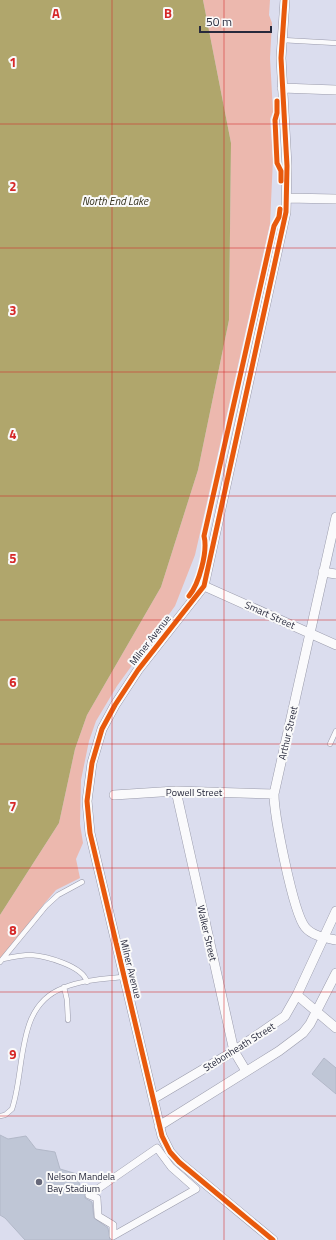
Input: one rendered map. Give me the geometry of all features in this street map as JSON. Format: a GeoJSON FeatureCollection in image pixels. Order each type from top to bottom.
{"type":"FeatureCollection","features":[{"type":"Feature","properties":{"kind":"street","name":"Milner Avenue"},"geometry":{"type":"LineString","coordinates":[[273,1240],[175,1158],[167,1147],[159,1126],[123,977],[89,827],[86,801],[92,763],[102,729],[115,705],[152,650],[204,586],[283,228],[287,198],[282,88],[282,40],[285,0]]}},
{"type":"Feature","properties":{"kind":"street"},"geometry":{"type":"LineString","coordinates":[[282,88],[336,90]]}},
{"type":"Feature","properties":{"kind":"street"},"geometry":{"type":"LineString","coordinates":[[287,198],[336,199]]}},
{"type":"Feature","properties":{"kind":"street","name":"Arthur Street"},"geometry":{"type":"LineString","coordinates":[[336,517],[274,794],[274,807],[278,827],[301,920],[308,930],[324,937],[336,940]]}},
{"type":"Feature","properties":{"kind":"street"},"geometry":{"type":"LineString","coordinates":[[323,572],[336,574]]}},
{"type":"Feature","properties":{"kind":"street","name":"Smart Street"},"geometry":{"type":"LineString","coordinates":[[204,586],[336,645]]}},
{"type":"Feature","properties":{"kind":"street","name":"Powell Street"},"geometry":{"type":"LineString","coordinates":[[114,795],[176,791],[274,794]]}},
{"type":"Feature","properties":{"kind":"street","name":"Walker Street"},"geometry":{"type":"LineString","coordinates":[[176,791],[234,1051],[246,1071]]}},
{"type":"Feature","properties":{"kind":"street","name":"Stebonheath Street"},"geometry":{"type":"LineString","coordinates":[[153,1099],[234,1051],[280,1021],[288,1012],[297,995],[336,911]]}},
{"type":"Feature","properties":{"kind":"street"},"geometry":{"type":"LineString","coordinates":[[159,1126],[294,1040],[310,1024],[336,973]]}},
{"type":"Feature","properties":{"kind":"street"},"geometry":{"type":"LineString","coordinates":[[297,995],[336,1028]]}},
{"type":"Feature","properties":{"kind":"street"},"geometry":{"type":"LineString","coordinates":[[157,1148],[171,1167],[196,1189],[113,1236],[113,1225],[98,1216],[97,1198],[90,1195],[157,1148]]}},
{"type":"Feature","properties":{"kind":"lane"},"geometry":{"type":"LineString","coordinates":[[282,40],[336,43]]}},
{"type":"Feature","properties":{"kind":"lane"},"geometry":{"type":"LineString","coordinates":[[330,744],[336,731]]}},
{"type":"Feature","properties":{"kind":"lane"},"geometry":{"type":"LineString","coordinates":[[2,960],[40,912],[52,900],[82,882]]}},
{"type":"Feature","properties":{"kind":"lane"},"geometry":{"type":"LineString","coordinates":[[2,960],[32,956],[56,961],[83,974],[87,982]]}},
{"type":"Feature","properties":{"kind":"lane"},"geometry":{"type":"LineString","coordinates":[[0,1116],[9,1112],[16,1099],[30,1020],[34,1010],[48,995],[64,987],[123,977]]}},
{"type":"Feature","properties":{"kind":"lane"},"geometry":{"type":"LineString","coordinates":[[64,987],[67,1000],[68,1020]]}},
{"type":"Feature","properties":{"kind":"shaded area"},"geometry":{"type":"Polygon","coordinates":[[[203,0],[270,0],[269,15],[272,23],[270,58],[273,112],[270,119],[273,159],[270,224],[195,555],[175,606],[117,686],[96,721],[89,741],[81,780],[80,824],[83,843],[76,859],[80,878],[56,890],[0,960],[0,915],[59,823],[75,749],[87,715],[161,587],[198,470],[229,320],[231,143],[203,0]]]}},
{"type":"Feature","properties":{"kind":"water","name":"North End Lake"},"geometry":{"type":"Polygon","coordinates":[[[0,0],[203,0],[231,143],[229,320],[198,470],[161,587],[87,715],[75,749],[59,823],[0,915],[0,0]]]}},
{"type":"Feature","properties":{"kind":"building"},"geometry":{"type":"Polygon","coordinates":[[[324,1058],[336,1068],[336,1094],[312,1074],[324,1058]]]}},
{"type":"Feature","properties":{"kind":"building","name":"Nelson Mandela Bay Stadium"},"geometry":{"type":"Polygon","coordinates":[[[0,1135],[8,1139],[26,1136],[36,1149],[55,1152],[60,1169],[77,1174],[81,1191],[85,1193],[85,1198],[92,1202],[94,1218],[108,1228],[110,1240],[25,1240],[5,1218],[0,1215],[0,1135]]]}},
{"type":"Feature","properties":{"kind":"cycle path"},"geometry":{"type":"LineString","coordinates":[[273,1240],[179,1162],[170,1152],[162,1136],[90,833],[87,801],[92,763],[102,729],[115,705],[138,670],[204,586],[286,212],[287,166],[281,58],[285,0]]}},
{"type":"Feature","properties":{"kind":"cycle path"},"geometry":{"type":"LineString","coordinates":[[277,101],[277,113],[275,120],[277,163],[281,171],[281,181]]}},
{"type":"Feature","properties":{"kind":"cycle path"},"geometry":{"type":"LineString","coordinates":[[189,596],[193,591],[202,567],[205,550],[204,536],[274,226],[279,217],[280,209]]}},
{"type":"Feature","properties":{"kind":"place","name":"Nelson Mandela Bay Stadium"},"geometry":{"type":"Point","coordinates":[39,1182]}}]}
